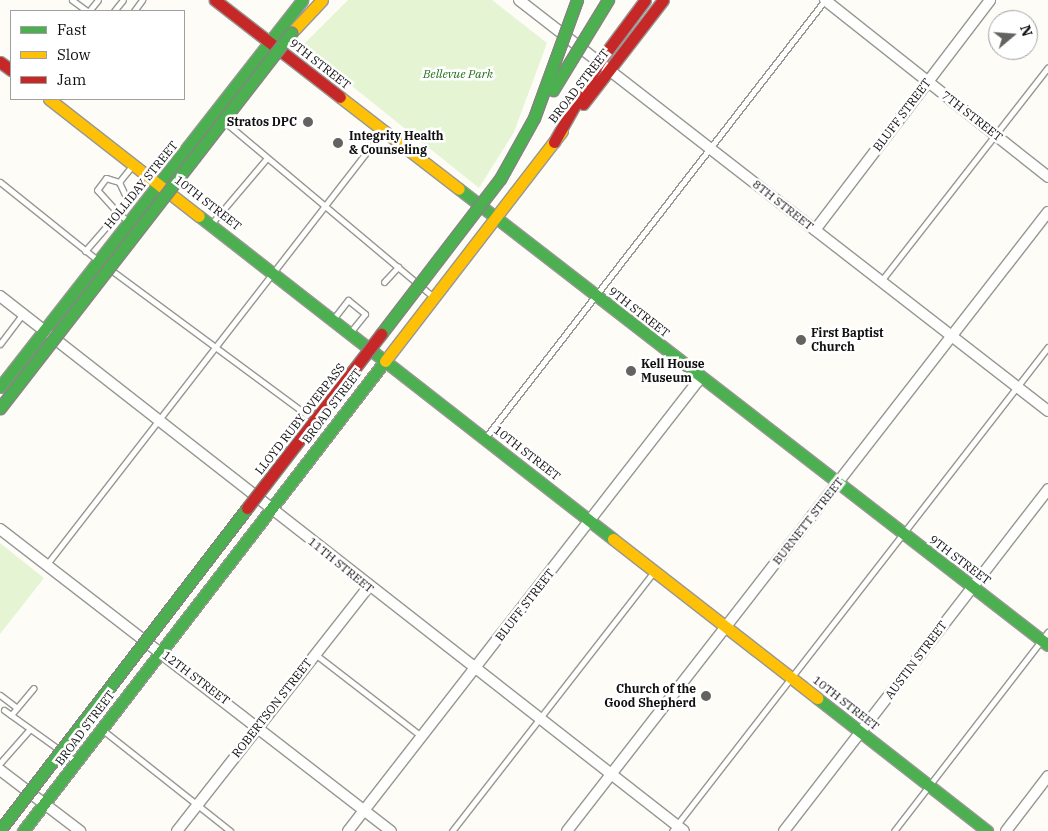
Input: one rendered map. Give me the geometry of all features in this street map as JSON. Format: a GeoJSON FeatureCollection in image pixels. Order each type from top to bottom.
{"type":"FeatureCollection","features":[{"type":"Feature","properties":{"kind":"main road","name":"9TH STREET"},"geometry":{"type":"LineString","coordinates":[[215,0],[903,534],[972,587],[1046,639]]}},
{"type":"Feature","properties":{"kind":"main road","name":"HOLLIDAY STREET"},"geometry":{"type":"LineString","coordinates":[[0,387],[302,0]]}},
{"type":"Feature","properties":{"kind":"main road"},"geometry":{"type":"LineString","coordinates":[[0,408],[291,33],[313,0]]}},
{"type":"Feature","properties":{"kind":"main road"},"geometry":{"type":"LineString","coordinates":[[291,33],[322,0]]}},
{"type":"Feature","properties":{"kind":"main road","name":"LLOYD RUBY OVERPASS"},"geometry":{"type":"LineString","coordinates":[[0,830],[469,223],[534,118],[577,0]]}},
{"type":"Feature","properties":{"kind":"main road"},"geometry":{"type":"LineString","coordinates":[[534,118],[585,44],[608,0]]}},
{"type":"Feature","properties":{"kind":"main road"},"geometry":{"type":"LineString","coordinates":[[554,142],[599,62],[645,0]]}},
{"type":"Feature","properties":{"kind":"main road","name":"BROAD STREET"},"geometry":{"type":"LineString","coordinates":[[24,831],[494,217],[664,0]]}},
{"type":"Feature","properties":{"kind":"main road","name":"10TH STREET"},"geometry":{"type":"LineString","coordinates":[[63,103],[134,164],[351,331],[590,521],[987,831]]}},
{"type":"Feature","properties":{"kind":"street","name":"8TH STREET"},"geometry":{"type":"LineString","coordinates":[[519,0],[1048,410]]}},
{"type":"Feature","properties":{"kind":"street","name":"7TH STREET"},"geometry":{"type":"LineString","coordinates":[[825,0],[1048,177]]}},
{"type":"Feature","properties":{"kind":"street","name":"BLUFF STREET"},"geometry":{"type":"LineString","coordinates":[[815,230],[990,0]]}},
{"type":"Feature","properties":{"kind":"street","name":"BURNETT STREET"},"geometry":{"type":"LineString","coordinates":[[567,831],[1048,212]]}},
{"type":"Feature","properties":{"kind":"street","name":"11TH STREET"},"geometry":{"type":"LineString","coordinates":[[0,296],[677,829]]}},
{"type":"Feature","properties":{"kind":"street","name":"BLUFF STREET"},"geometry":{"type":"LineString","coordinates":[[348,831],[701,377]]}},
{"type":"Feature","properties":{"kind":"street","name":"AUSTIN STREET"},"geometry":{"type":"LineString","coordinates":[[784,831],[1048,489]]}},
{"type":"Feature","properties":{"kind":"street","name":"12TH STREET"},"geometry":{"type":"LineString","coordinates":[[0,529],[258,725],[391,831]]}},
{"type":"Feature","properties":{"kind":"street","name":"ROBERTSON STREET"},"geometry":{"type":"LineString","coordinates":[[177,831],[258,725],[368,587]]}},
{"type":"Feature","properties":{"kind":"street"},"geometry":{"type":"LineString","coordinates":[[0,770],[80,831]]}},
{"type":"Feature","properties":{"kind":"street"},"geometry":{"type":"LineString","coordinates":[[1006,831],[1048,776]]}},
{"type":"Feature","properties":{"kind":"lane"},"geometry":{"type":"LineString","coordinates":[[72,0],[85,10]]}},
{"type":"Feature","properties":{"kind":"lane"},"geometry":{"type":"LineString","coordinates":[[87,10],[98,0]]}},
{"type":"Feature","properties":{"kind":"lane"},"geometry":{"type":"LineString","coordinates":[[115,10],[123,0]]}},
{"type":"Feature","properties":{"kind":"lane"},"geometry":{"type":"LineString","coordinates":[[485,438],[825,0]]}},
{"type":"Feature","properties":{"kind":"lane"},"geometry":{"type":"LineString","coordinates":[[881,281],[1048,67]]}},
{"type":"Feature","properties":{"kind":"lane"},"geometry":{"type":"LineString","coordinates":[[214,112],[433,297]]}},
{"type":"Feature","properties":{"kind":"lane"},"geometry":{"type":"LineString","coordinates":[[47,564],[157,419],[383,131]]}},
{"type":"Feature","properties":{"kind":"lane"},"geometry":{"type":"LineString","coordinates":[[212,224],[267,158]]}},
{"type":"Feature","properties":{"kind":"lane"},"geometry":{"type":"LineString","coordinates":[[119,182],[134,164]]}},
{"type":"Feature","properties":{"kind":"lane"},"geometry":{"type":"LineString","coordinates":[[85,251],[96,237],[118,213],[128,201],[119,182],[106,178],[97,190],[118,213],[128,222]]}},
{"type":"Feature","properties":{"kind":"lane"},"geometry":{"type":"LineString","coordinates":[[0,182],[98,261],[329,432]]}},
{"type":"Feature","properties":{"kind":"lane"},"geometry":{"type":"LineString","coordinates":[[96,237],[109,247]]}},
{"type":"Feature","properties":{"kind":"lane"},"geometry":{"type":"LineString","coordinates":[[384,282],[398,267]]}},
{"type":"Feature","properties":{"kind":"lane"},"geometry":{"type":"LineString","coordinates":[[334,318],[348,300],[365,314],[351,331]]}},
{"type":"Feature","properties":{"kind":"lane"},"geometry":{"type":"LineString","coordinates":[[0,344],[23,314]]}},
{"type":"Feature","properties":{"kind":"lane"},"geometry":{"type":"LineString","coordinates":[[677,829],[791,678],[1048,347]]}},
{"type":"Feature","properties":{"kind":"lane"},"geometry":{"type":"LineString","coordinates":[[452,831],[654,571]]}},
{"type":"Feature","properties":{"kind":"lane"},"geometry":{"type":"LineString","coordinates":[[894,831],[1046,639]]}},
{"type":"Feature","properties":{"kind":"lane"},"geometry":{"type":"LineString","coordinates":[[315,654],[422,736]]}},
{"type":"Feature","properties":{"kind":"lane"},"geometry":{"type":"LineString","coordinates":[[11,715],[34,688]]}},
{"type":"Feature","properties":{"kind":"lane"},"geometry":{"type":"LineString","coordinates":[[0,695],[17,708]]}},
{"type":"Feature","properties":{"kind":"lane"},"geometry":{"type":"LineString","coordinates":[[4,710],[76,762]]}},
{"type":"Feature","properties":{"kind":"lane"},"geometry":{"type":"LineString","coordinates":[[0,763],[30,729]]}},
{"type":"Feature","properties":{"kind":"lane"},"geometry":{"type":"LineString","coordinates":[[101,730],[230,831]]}},
{"type":"Feature","properties":{"kind":"green space","name":"Bellevue Park"},"geometry":{"type":"Polygon","coordinates":[[[348,0],[492,0],[547,43],[514,132],[479,188],[302,46],[348,0]]]}},
{"type":"Feature","properties":{"kind":"green space"},"geometry":{"type":"Polygon","coordinates":[[[0,543],[44,578],[0,634],[0,543]]]}},
{"type":"Feature","properties":{"kind":"traffic: fast"},"geometry":{"type":"LineString","coordinates":[[0,387],[302,0]]}},
{"type":"Feature","properties":{"kind":"traffic: fast"},"geometry":{"type":"LineString","coordinates":[[381,334],[500,179],[534,118],[577,0]]}},
{"type":"Feature","properties":{"kind":"traffic: fast"},"geometry":{"type":"LineString","coordinates":[[553,90],[608,0]]}},
{"type":"Feature","properties":{"kind":"traffic: fast"},"geometry":{"type":"LineString","coordinates":[[0,408],[291,33]]}},
{"type":"Feature","properties":{"kind":"traffic: fast"},"geometry":{"type":"LineString","coordinates":[[459,189],[1048,645]]}},
{"type":"Feature","properties":{"kind":"traffic: fast"},"geometry":{"type":"LineString","coordinates":[[199,216],[613,539]]}},
{"type":"Feature","properties":{"kind":"traffic: fast"},"geometry":{"type":"LineString","coordinates":[[23,831],[385,361]]}},
{"type":"Feature","properties":{"kind":"traffic: fast"},"geometry":{"type":"LineString","coordinates":[[0,830],[247,508]]}},
{"type":"Feature","properties":{"kind":"traffic: fast"},"geometry":{"type":"LineString","coordinates":[[817,698],[987,831]]}},
{"type":"Feature","properties":{"kind":"traffic: slow"},"geometry":{"type":"LineString","coordinates":[[291,33],[322,0]]}},
{"type":"Feature","properties":{"kind":"traffic: slow"},"geometry":{"type":"LineString","coordinates":[[340,97],[459,189]]}},
{"type":"Feature","properties":{"kind":"traffic: slow"},"geometry":{"type":"LineString","coordinates":[[50,100],[199,216]]}},
{"type":"Feature","properties":{"kind":"traffic: slow"},"geometry":{"type":"LineString","coordinates":[[385,361],[562,131]]}},
{"type":"Feature","properties":{"kind":"traffic: slow"},"geometry":{"type":"LineString","coordinates":[[613,539],[817,698]]}},
{"type":"Feature","properties":{"kind":"traffic: jam"},"geometry":{"type":"LineString","coordinates":[[215,0],[340,97]]}},
{"type":"Feature","properties":{"kind":"traffic: jam"},"geometry":{"type":"LineString","coordinates":[[554,142],[599,62],[645,0]]}},
{"type":"Feature","properties":{"kind":"traffic: jam"},"geometry":{"type":"LineString","coordinates":[[583,104],[663,0]]}},
{"type":"Feature","properties":{"kind":"traffic: jam"},"geometry":{"type":"LineString","coordinates":[[0,62],[10,69]]}},
{"type":"Feature","properties":{"kind":"traffic: jam"},"geometry":{"type":"LineString","coordinates":[[247,508],[381,334]]}},
{"type":"Feature","properties":{"kind":"place","name":"Stratos DPC"},"geometry":{"type":"Point","coordinates":[308,122]}},
{"type":"Feature","properties":{"kind":"place","name":"Integrity Health & Counseling"},"geometry":{"type":"Point","coordinates":[338,143]}},
{"type":"Feature","properties":{"kind":"place","name":"First Baptist Church"},"geometry":{"type":"Point","coordinates":[801,340]}},
{"type":"Feature","properties":{"kind":"place","name":"Kell House Museum"},"geometry":{"type":"Point","coordinates":[631,371]}},
{"type":"Feature","properties":{"kind":"place","name":"Church of the Good Shepherd"},"geometry":{"type":"Point","coordinates":[706,696]}}]}
